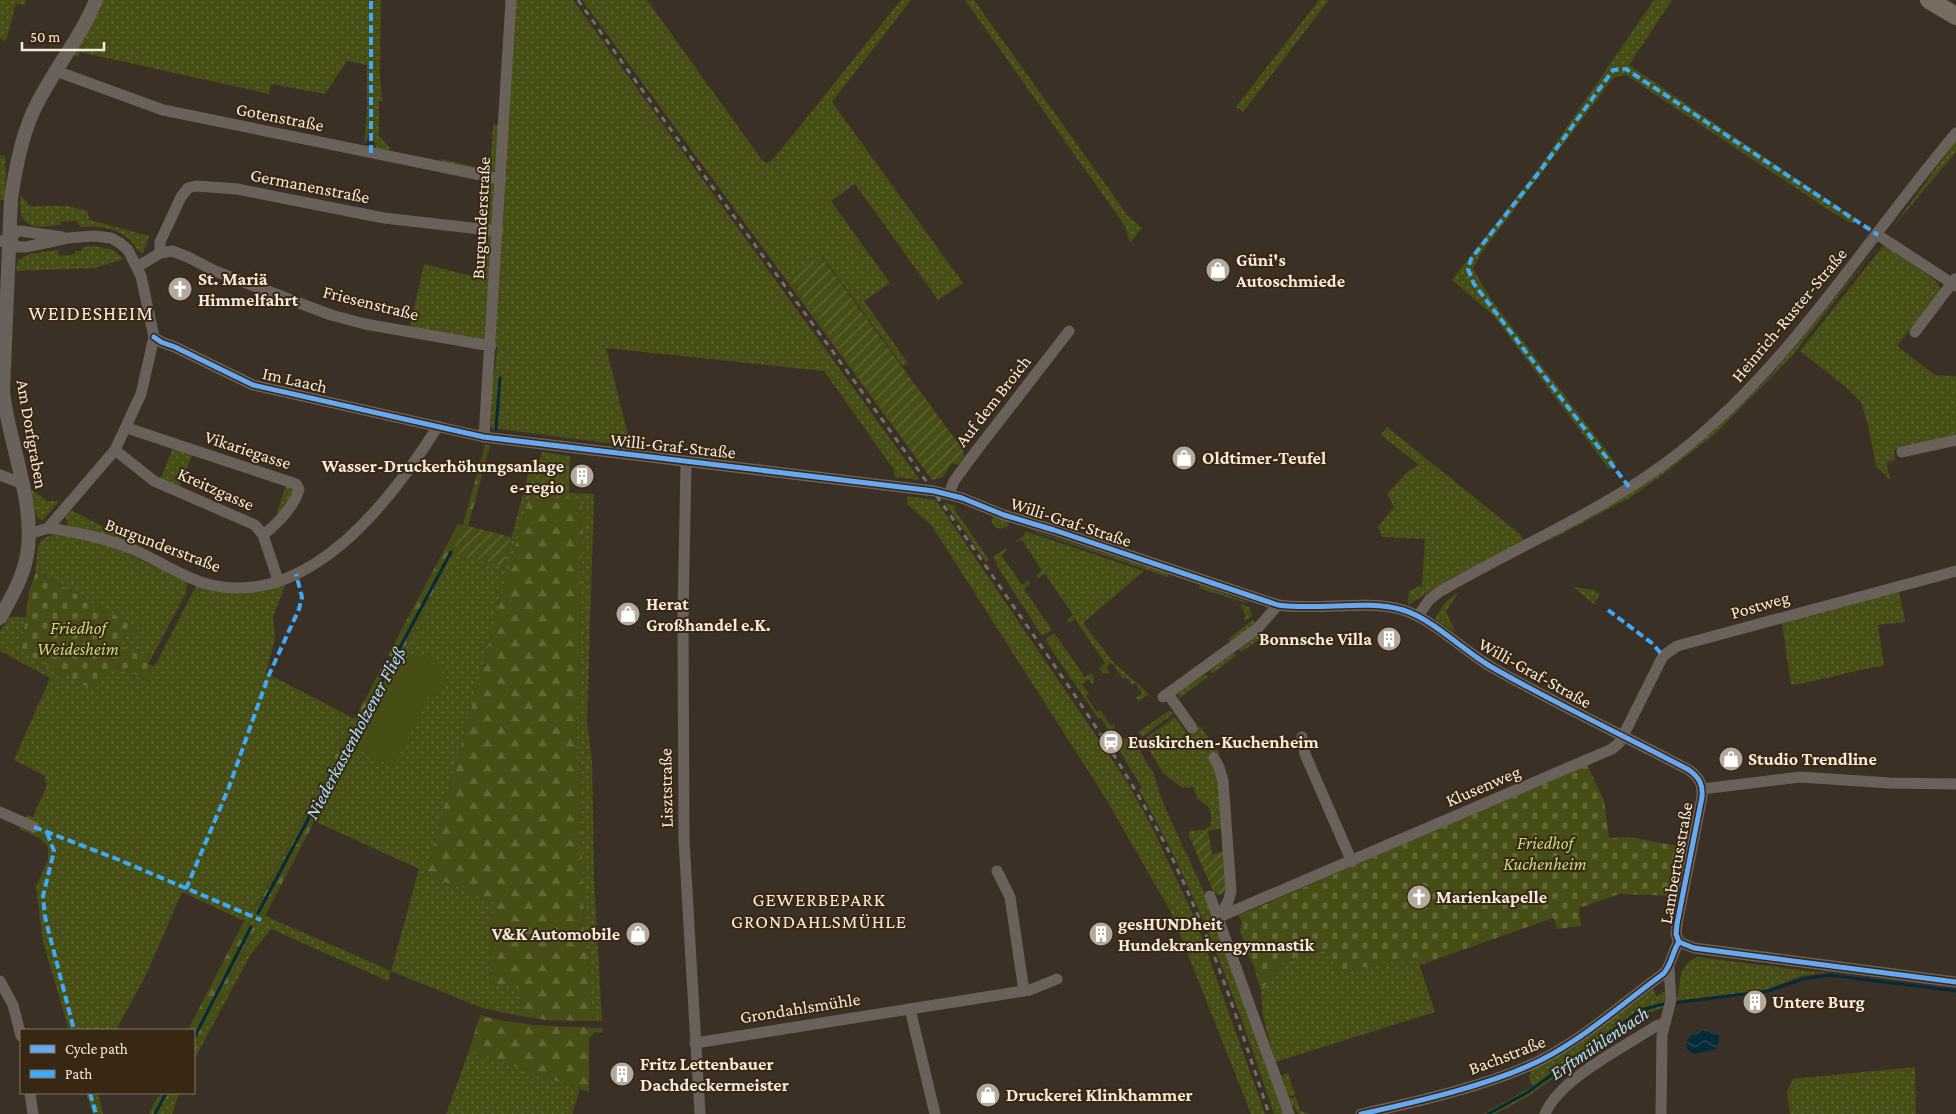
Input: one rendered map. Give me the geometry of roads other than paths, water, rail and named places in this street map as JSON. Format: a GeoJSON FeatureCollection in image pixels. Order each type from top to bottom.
{"type":"FeatureCollection","features":[{"type":"Feature","properties":{"kind":"main road"},"geometry":{"type":"LineString","coordinates":[[1934,3],[1956,16]]}},
{"type":"Feature","properties":{"kind":"main road"},"geometry":{"type":"LineString","coordinates":[[1934,3],[1956,20]]}},
{"type":"Feature","properties":{"kind":"street","name":"Am Dorfgraben"},"geometry":{"type":"LineString","coordinates":[[0,618],[22,575],[28,553],[28,534],[21,483],[7,423],[4,392],[5,240],[11,198],[21,146],[33,112],[82,29],[96,0]]}},
{"type":"Feature","properties":{"kind":"street","name":"Burgunderstraße"},"geometry":{"type":"LineString","coordinates":[[484,437],[511,0]]}},
{"type":"Feature","properties":{"kind":"street","name":"Gotenstraße"},"geometry":{"type":"LineString","coordinates":[[56,71],[163,110],[501,179]]}},
{"type":"Feature","properties":{"kind":"street","name":"Heinrich-Ruster-Straße"},"geometry":{"type":"LineString","coordinates":[[1418,616],[1429,600],[1439,592],[1629,487],[1659,468],[1703,433],[1767,372],[1878,235],[1956,133]]}},
{"type":"Feature","properties":{"kind":"street","name":"Germanenstraße"},"geometry":{"type":"LineString","coordinates":[[160,254],[160,242],[181,196],[188,188],[196,186],[237,189],[384,218],[498,231]]}},
{"type":"Feature","properties":{"kind":"street"},"geometry":{"type":"LineString","coordinates":[[1878,235],[1955,283],[1915,332]]}},
{"type":"Feature","properties":{"kind":"street"},"geometry":{"type":"LineString","coordinates":[[5,240],[17,247],[26,247],[68,238],[94,236],[116,240],[128,250],[137,266],[143,284],[154,337],[141,394],[115,450],[48,528],[28,534]]}},
{"type":"Feature","properties":{"kind":"street","name":"Friesenstraße"},"geometry":{"type":"LineString","coordinates":[[160,254],[172,251],[179,253],[215,271],[331,314],[365,324],[491,346]]}},
{"type":"Feature","properties":{"kind":"street"},"geometry":{"type":"LineString","coordinates":[[137,266],[160,254]]}},
{"type":"Feature","properties":{"kind":"street","name":"Auf dem Broich"},"geometry":{"type":"LineString","coordinates":[[949,494],[954,481],[973,454],[1069,331]]}},
{"type":"Feature","properties":{"kind":"street","name":"Im Laach"},"geometry":{"type":"LineString","coordinates":[[154,337],[253,385],[438,426]]}},
{"type":"Feature","properties":{"kind":"street","name":"Burgunderstraße"},"geometry":{"type":"LineString","coordinates":[[48,528],[115,543],[193,579],[215,586],[243,588],[278,580],[317,562],[361,526],[398,484],[438,426]]}},
{"type":"Feature","properties":{"kind":"street","name":"Willi-Graf-Straße"},"geometry":{"type":"LineString","coordinates":[[438,426],[484,437],[922,489],[949,494],[1004,515],[1278,605],[1318,609],[1384,606],[1418,616],[1494,669],[1690,770],[1698,778],[1702,789]]}},
{"type":"Feature","properties":{"kind":"street","name":"Vikariegasse"},"geometry":{"type":"LineString","coordinates":[[126,428],[296,484],[298,493],[287,512],[263,535]]}},
{"type":"Feature","properties":{"kind":"street"},"geometry":{"type":"LineString","coordinates":[[1902,452],[1956,440]]}},
{"type":"Feature","properties":{"kind":"street","name":"Kreitzgasse"},"geometry":{"type":"LineString","coordinates":[[115,450],[148,478],[255,525],[263,535],[278,580]]}},
{"type":"Feature","properties":{"kind":"street","name":"Lisztstraße"},"geometry":{"type":"LineString","coordinates":[[686,462],[683,777],[687,896],[700,1114]]}},
{"type":"Feature","properties":{"kind":"street"},"geometry":{"type":"LineString","coordinates":[[0,475],[21,483]]}},
{"type":"Feature","properties":{"kind":"street","name":"Postweg"},"geometry":{"type":"LineString","coordinates":[[1623,736],[1664,656],[1676,646],[1956,571]]}},
{"type":"Feature","properties":{"kind":"street"},"geometry":{"type":"LineString","coordinates":[[1192,728],[1166,695],[1257,629],[1278,605]]}},
{"type":"Feature","properties":{"kind":"street","name":"Klusenweg"},"geometry":{"type":"LineString","coordinates":[[1219,917],[1352,862],[1603,753],[1616,746],[1623,736]]}},
{"type":"Feature","properties":{"kind":"street"},"geometry":{"type":"LineString","coordinates":[[1302,737],[1305,754],[1352,862]]}},
{"type":"Feature","properties":{"kind":"street"},"geometry":{"type":"LineString","coordinates":[[1214,758],[1220,767],[1223,781],[1230,891],[1228,902],[1219,917]]}},
{"type":"Feature","properties":{"kind":"street"},"geometry":{"type":"LineString","coordinates":[[1702,789],[1800,777],[1890,783],[1956,784]]}},
{"type":"Feature","properties":{"kind":"street","name":"Lambertusstraße"},"geometry":{"type":"LineString","coordinates":[[1662,1114],[1662,1035],[1671,1003],[1669,968],[1673,951],[1680,942],[1676,934],[1676,924],[1702,789]]}},
{"type":"Feature","properties":{"kind":"street"},"geometry":{"type":"LineString","coordinates":[[0,812],[34,827]]}},
{"type":"Feature","properties":{"kind":"street"},"geometry":{"type":"LineString","coordinates":[[997,871],[1010,897],[1024,991]]}},
{"type":"Feature","properties":{"kind":"street"},"geometry":{"type":"LineString","coordinates":[[1210,896],[1289,1114]]}},
{"type":"Feature","properties":{"kind":"street"},"geometry":{"type":"LineString","coordinates":[[1680,942],[1694,948],[1956,982]]}},
{"type":"Feature","properties":{"kind":"street","name":"Lambertusstraße"},"geometry":{"type":"LineString","coordinates":[[1646,987],[1669,968]]}},
{"type":"Feature","properties":{"kind":"street","name":"Grondahlsmühle"},"geometry":{"type":"LineString","coordinates":[[695,1042],[1024,991],[1057,979]]}},
{"type":"Feature","properties":{"kind":"street"},"geometry":{"type":"LineString","coordinates":[[0,981],[13,1005],[20,1032]]}},
{"type":"Feature","properties":{"kind":"street","name":"Bachstraße"},"geometry":{"type":"LineString","coordinates":[[1361,1114],[1433,1096],[1526,1067],[1582,1035],[1646,987]]}},
{"type":"Feature","properties":{"kind":"street"},"geometry":{"type":"LineString","coordinates":[[910,1009],[935,1114]]}},
{"type":"Feature","properties":{"kind":"street"},"geometry":{"type":"LineString","coordinates":[[1544,1114],[1555,1096],[1566,1085],[1656,1026],[1665,1023]]}},
{"type":"Feature","properties":{"kind":"street"},"geometry":{"type":"LineString","coordinates":[[30,1094],[33,1114]]}},
{"type":"Feature","properties":{"kind":"water"},"geometry":{"type":"Polygon","coordinates":[[[1701,1031],[1715,1032],[1719,1036],[1719,1043],[1716,1049],[1694,1054],[1687,1049],[1686,1045],[1692,1035],[1701,1031]]]}},
{"type":"Feature","properties":{"kind":"waterway","name":"Niederkastenholzener Fließ"},"geometry":{"type":"LineString","coordinates":[[496,429],[500,378]]}},
{"type":"Feature","properties":{"kind":"waterway","name":"Niederkastenholzener Fließ"},"geometry":{"type":"LineString","coordinates":[[258,913],[451,552]]}},
{"type":"Feature","properties":{"kind":"waterway","name":"Niederkastenholzener Fließ"},"geometry":{"type":"LineString","coordinates":[[195,1036],[251,927]]}},
{"type":"Feature","properties":{"kind":"waterway","name":"Erftmühlenbach"},"geometry":{"type":"LineString","coordinates":[[1673,1003],[1768,991],[1803,979],[1829,975],[1956,991]]}},
{"type":"Feature","properties":{"kind":"waterway","name":"Erftmühlenbach"},"geometry":{"type":"LineString","coordinates":[[1488,1114],[1528,1092],[1641,1010],[1667,1003]]}},
{"type":"Feature","properties":{"kind":"waterway","name":"Niederkastenholzener Fließ"},"geometry":{"type":"LineString","coordinates":[[155,1114],[165,1094]]}},
{"type":"Feature","properties":{"kind":"railway"},"geometry":{"type":"LineString","coordinates":[[578,0],[941,503],[1063,677],[1130,782],[1170,854],[1199,917],[1224,982],[1269,1114]]}},
{"type":"Feature","properties":{"kind":"place","name":"Güni's Autoschmiede"},"geometry":{"type":"Point","coordinates":[1218,270]}},
{"type":"Feature","properties":{"kind":"place","name":"St. Mariä Himmelfahrt"},"geometry":{"type":"Point","coordinates":[180,289]}},
{"type":"Feature","properties":{"kind":"place","name":"Oldtimer-Teufel"},"geometry":{"type":"Point","coordinates":[1184,458]}},
{"type":"Feature","properties":{"kind":"place","name":"Wasser-Druckerhöhungsanlage e-regio"},"geometry":{"type":"Point","coordinates":[582,476]}},
{"type":"Feature","properties":{"kind":"place","name":"Herat Großhandel e.K."},"geometry":{"type":"Point","coordinates":[628,614]}},
{"type":"Feature","properties":{"kind":"place","name":"Bonnsche Villa"},"geometry":{"type":"Point","coordinates":[1389,639]}},
{"type":"Feature","properties":{"kind":"place","name":"Euskirchen-Kuchenheim"},"geometry":{"type":"Point","coordinates":[1111,742]}},
{"type":"Feature","properties":{"kind":"place","name":"Studio Trendline"},"geometry":{"type":"Point","coordinates":[1731,759]}},
{"type":"Feature","properties":{"kind":"place","name":"Marienkapelle"},"geometry":{"type":"Point","coordinates":[1419,897]}},
{"type":"Feature","properties":{"kind":"place","name":"V&K Automobile"},"geometry":{"type":"Point","coordinates":[638,934]}},
{"type":"Feature","properties":{"kind":"place","name":"gesHUNDheit Hundekrankengymnastik"},"geometry":{"type":"Point","coordinates":[1101,934]}},
{"type":"Feature","properties":{"kind":"place","name":"Untere Burg"},"geometry":{"type":"Point","coordinates":[1755,1002]}},
{"type":"Feature","properties":{"kind":"place","name":"Fritz Lettenbauer Dachdeckermeister"},"geometry":{"type":"Point","coordinates":[622,1074]}},
{"type":"Feature","properties":{"kind":"place","name":"Druckerei Klinkhammer"},"geometry":{"type":"Point","coordinates":[988,1095]}},
{"type":"Feature","properties":{"kind":"district","name":"WEIDESHEIM"},"geometry":{"type":"Point","coordinates":[91,313]}},
{"type":"Feature","properties":{"kind":"district","name":"GEWERBEPARK GRONDAHLSMÜHLE"},"geometry":{"type":"Point","coordinates":[819,910]}},
{"type":"Feature","properties":{"kind":"park label","name":"Friedhof Weidesheim"},"geometry":{"type":"Point","coordinates":[78,638]}},
{"type":"Feature","properties":{"kind":"park label","name":"Friedhof Kuchenheim"},"geometry":{"type":"Point","coordinates":[1545,853]}}]}
